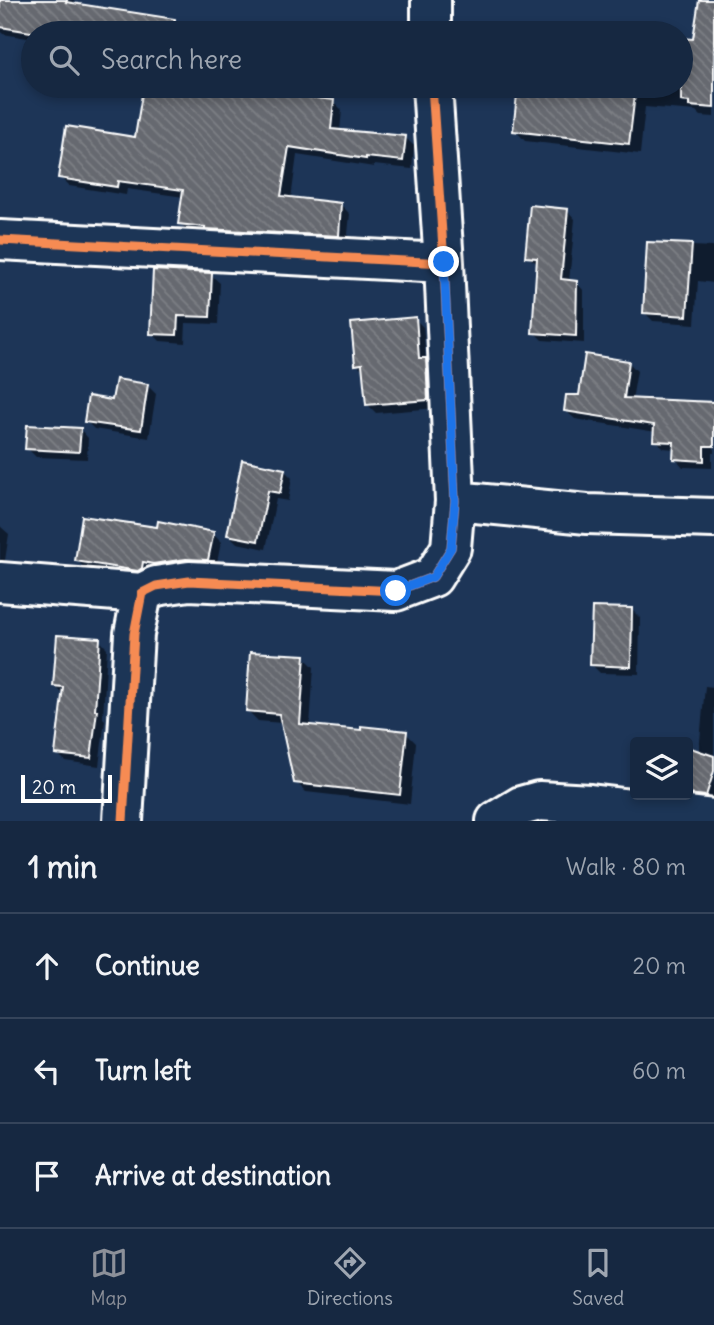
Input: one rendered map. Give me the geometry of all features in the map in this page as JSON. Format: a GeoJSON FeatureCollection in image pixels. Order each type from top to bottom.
{"type":"FeatureCollection","features":[{"type":"Feature","properties":{"kind":"street"},"geometry":{"type":"LineString","coordinates":[[431,0],[431,21]]}},
{"type":"Feature","properties":{"kind":"street"},"geometry":{"type":"LineString","coordinates":[[0,582],[142,593],[156,586],[189,582],[396,591],[433,577],[451,548],[455,501],[444,262],[433,98]]}},
{"type":"Feature","properties":{"kind":"street"},"geometry":{"type":"LineString","coordinates":[[0,240],[444,262]]}},
{"type":"Feature","properties":{"kind":"street"},"geometry":{"type":"LineString","coordinates":[[455,501],[587,514],[714,518]]}},
{"type":"Feature","properties":{"kind":"street"},"geometry":{"type":"LineString","coordinates":[[123,821],[134,634],[142,593]]}},
{"type":"Feature","properties":{"kind":"street"},"geometry":{"type":"LineString","coordinates":[[496,821],[521,806],[539,801],[615,806],[714,819]]}},
{"type":"Feature","properties":{"kind":"building"},"geometry":{"type":"Polygon","coordinates":[[[0,0],[67,0],[66,2],[175,19],[21,21],[21,30],[0,27],[0,0]]]}},
{"type":"Feature","properties":{"kind":"building"},"geometry":{"type":"Polygon","coordinates":[[[699,0],[714,0],[714,108],[689,106],[689,102],[681,101],[681,98],[693,98],[693,39],[699,0]]]}},
{"type":"Feature","properties":{"kind":"building"},"geometry":{"type":"Polygon","coordinates":[[[141,98],[334,100],[331,129],[406,136],[403,161],[366,159],[289,147],[281,196],[341,203],[339,236],[205,229],[178,224],[183,190],[118,181],[117,187],[58,178],[66,126],[135,137],[141,98]]]}},
{"type":"Feature","properties":{"kind":"building"},"geometry":{"type":"Polygon","coordinates":[[[517,98],[635,98],[629,144],[513,131],[517,98]]]}},
{"type":"Feature","properties":{"kind":"building"},"geometry":{"type":"Polygon","coordinates":[[[530,205],[568,209],[561,279],[577,281],[576,336],[532,333],[537,258],[525,257],[530,205]]]}},
{"type":"Feature","properties":{"kind":"building"},"geometry":{"type":"Polygon","coordinates":[[[647,242],[692,244],[687,316],[643,313],[647,242]]]}},
{"type":"Feature","properties":{"kind":"building"},"geometry":{"type":"Polygon","coordinates":[[[153,270],[212,273],[210,317],[178,316],[177,335],[150,334],[153,270]]]}},
{"type":"Feature","properties":{"kind":"building"},"geometry":{"type":"Polygon","coordinates":[[[416,317],[419,358],[426,358],[428,400],[366,405],[362,364],[355,365],[351,323],[416,317]]]}},
{"type":"Feature","properties":{"kind":"building"},"geometry":{"type":"Polygon","coordinates":[[[585,354],[629,361],[624,398],[714,402],[714,446],[704,446],[704,461],[673,459],[674,442],[653,441],[654,425],[564,411],[566,395],[579,395],[585,354]]]}},
{"type":"Feature","properties":{"kind":"building"},"geometry":{"type":"Polygon","coordinates":[[[116,379],[148,384],[141,430],[84,422],[88,396],[112,400],[116,379]]]}},
{"type":"Feature","properties":{"kind":"building"},"geometry":{"type":"Polygon","coordinates":[[[27,425],[81,428],[79,452],[25,449],[27,425]]]}},
{"type":"Feature","properties":{"kind":"building"},"geometry":{"type":"Polygon","coordinates":[[[242,460],[285,469],[280,493],[268,491],[258,541],[227,535],[242,460]]]}},
{"type":"Feature","properties":{"kind":"building"},"geometry":{"type":"Polygon","coordinates":[[[82,516],[157,527],[158,521],[214,532],[208,560],[186,559],[153,564],[143,562],[138,571],[75,561],[82,516]]]}},
{"type":"Feature","properties":{"kind":"building"},"geometry":{"type":"Polygon","coordinates":[[[592,607],[632,608],[631,667],[590,665],[592,607]]]}},
{"type":"Feature","properties":{"kind":"building"},"geometry":{"type":"Polygon","coordinates":[[[57,635],[100,638],[97,710],[91,758],[55,754],[63,687],[53,686],[57,635]]]}},
{"type":"Feature","properties":{"kind":"building"},"geometry":{"type":"Polygon","coordinates":[[[250,652],[305,655],[300,724],[407,731],[400,795],[294,783],[279,714],[246,711],[250,652]]]}},
{"type":"Feature","properties":{"kind":"building"},"geometry":{"type":"Polygon","coordinates":[[[693,749],[714,756],[714,771],[706,796],[693,795],[693,749]]]}},
{"type":"Feature","properties":{"kind":"cycle path"},"geometry":{"type":"LineString","coordinates":[[123,821],[134,634],[142,593],[156,586],[189,581],[396,591],[433,577],[451,548],[455,501],[433,98]]}},
{"type":"Feature","properties":{"kind":"cycle path"},"geometry":{"type":"LineString","coordinates":[[0,240],[444,263]]}},
{"type":"Feature","properties":{"kind":"route"},"geometry":{"type":"LineString","coordinates":[[396,591],[433,577],[451,548],[455,501],[444,262]]}}]}
